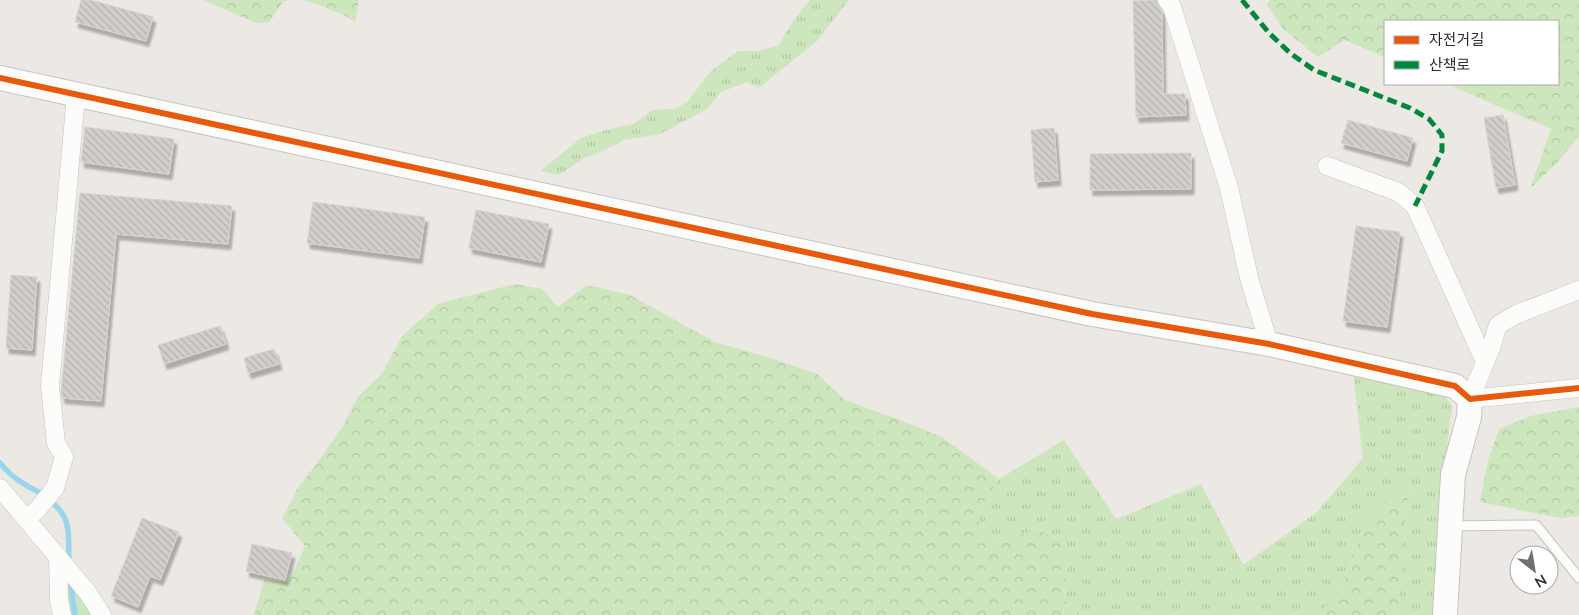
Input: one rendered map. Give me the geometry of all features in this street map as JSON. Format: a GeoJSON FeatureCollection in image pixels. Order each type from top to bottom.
{"type":"FeatureCollection","features":[{"type":"Feature","properties":{"kind":"street"},"geometry":{"type":"LineString","coordinates":[[1167,0],[1172,7],[1229,188],[1249,278],[1269,344]]}},
{"type":"Feature","properties":{"kind":"street"},"geometry":{"type":"LineString","coordinates":[[0,78],[1092,314],[1269,344],[1455,386],[1470,399],[1579,388]]}},
{"type":"Feature","properties":{"kind":"street"},"geometry":{"type":"LineString","coordinates":[[26,518],[36,511],[55,488],[64,457],[56,443],[50,386],[76,95]]}},
{"type":"Feature","properties":{"kind":"street"},"geometry":{"type":"LineString","coordinates":[[1327,166],[1398,192],[1415,206],[1485,362]]}},
{"type":"Feature","properties":{"kind":"street"},"geometry":{"type":"LineString","coordinates":[[1444,615],[1453,475],[1469,417],[1470,399],[1498,325],[1517,314],[1579,290]]}},
{"type":"Feature","properties":{"kind":"street"},"geometry":{"type":"LineString","coordinates":[[0,488],[88,592],[102,615]]}},
{"type":"Feature","properties":{"kind":"street"},"geometry":{"type":"LineString","coordinates":[[58,556],[59,600],[62,615]]}},
{"type":"Feature","properties":{"kind":"lane"},"geometry":{"type":"LineString","coordinates":[[1450,526],[1536,525],[1579,578]]}},
{"type":"Feature","properties":{"kind":"green space"},"geometry":{"type":"Polygon","coordinates":[[[203,0],[289,0],[283,2],[269,22],[256,23],[203,0]]]}},
{"type":"Feature","properties":{"kind":"green space"},"geometry":{"type":"Polygon","coordinates":[[[304,0],[359,0],[355,22],[342,14],[304,0]]]}},
{"type":"Feature","properties":{"kind":"green space"},"geometry":{"type":"Polygon","coordinates":[[[810,0],[849,0],[817,41],[759,88],[747,82],[721,92],[707,109],[660,134],[624,140],[584,158],[559,175],[540,171],[581,138],[609,129],[634,124],[652,110],[674,109],[687,102],[710,72],[738,51],[759,51],[779,45],[792,22],[810,0]]]}},
{"type":"Feature","properties":{"kind":"green space"},"geometry":{"type":"Polygon","coordinates":[[[1270,0],[1579,0],[1579,136],[1557,163],[1530,189],[1551,129],[1449,85],[1559,85],[1559,20],[1384,20],[1384,57],[1345,40],[1318,57],[1283,29],[1267,5],[1270,0]]]}},
{"type":"Feature","properties":{"kind":"green space"},"geometry":{"type":"Polygon","coordinates":[[[515,284],[542,289],[558,307],[587,285],[630,295],[715,342],[817,374],[845,400],[942,437],[999,479],[978,512],[981,536],[1000,540],[1039,529],[1062,546],[1068,570],[1064,600],[1082,615],[254,615],[264,580],[289,582],[305,546],[282,518],[299,486],[343,426],[358,397],[381,375],[402,336],[438,304],[515,284]]]}},
{"type":"Feature","properties":{"kind":"green space"},"geometry":{"type":"Polygon","coordinates":[[[1353,374],[1441,392],[1453,407],[1444,479],[1434,615],[1397,615],[1410,479],[1368,517],[1345,578],[1320,615],[1082,615],[1064,600],[1068,570],[1039,529],[1000,540],[981,536],[978,512],[999,479],[1064,440],[1116,519],[1201,484],[1243,565],[1316,513],[1363,458],[1353,374]]]}},
{"type":"Feature","properties":{"kind":"green space"},"geometry":{"type":"Polygon","coordinates":[[[1579,407],[1579,516],[1561,518],[1480,502],[1488,460],[1499,429],[1531,416],[1579,407]]]}},
{"type":"Feature","properties":{"kind":"green space"},"geometry":{"type":"Polygon","coordinates":[[[1410,478],[1397,615],[1320,615],[1345,578],[1368,517],[1410,478]]]}},
{"type":"Feature","properties":{"kind":"green space"},"geometry":{"type":"Polygon","coordinates":[[[70,581],[94,615],[68,615],[63,585],[70,581]]]}},
{"type":"Feature","properties":{"kind":"building"},"geometry":{"type":"Polygon","coordinates":[[[81,0],[91,0],[153,17],[146,41],[75,22],[81,0]]]}},
{"type":"Feature","properties":{"kind":"building"},"geometry":{"type":"Polygon","coordinates":[[[1156,0],[1162,11],[1163,94],[1185,94],[1186,115],[1136,117],[1133,1],[1156,0]]]}},
{"type":"Feature","properties":{"kind":"building"},"geometry":{"type":"Polygon","coordinates":[[[1503,115],[1515,185],[1496,188],[1484,118],[1503,115]]]}},
{"type":"Feature","properties":{"kind":"building"},"geometry":{"type":"Polygon","coordinates":[[[1348,120],[1413,138],[1407,161],[1341,143],[1348,120]]]}},
{"type":"Feature","properties":{"kind":"building"},"geometry":{"type":"Polygon","coordinates":[[[85,127],[174,139],[169,174],[81,162],[85,127]]]}},
{"type":"Feature","properties":{"kind":"building"},"geometry":{"type":"Polygon","coordinates":[[[1054,128],[1058,180],[1035,182],[1031,130],[1054,128]]]}},
{"type":"Feature","properties":{"kind":"building"},"geometry":{"type":"Polygon","coordinates":[[[1191,153],[1191,189],[1090,190],[1090,154],[1191,153]]]}},
{"type":"Feature","properties":{"kind":"building"},"geometry":{"type":"Polygon","coordinates":[[[80,193],[232,206],[228,244],[116,234],[101,401],[62,398],[61,392],[80,193]]]}},
{"type":"Feature","properties":{"kind":"building"},"geometry":{"type":"Polygon","coordinates":[[[313,202],[425,217],[419,258],[307,243],[313,202]]]}},
{"type":"Feature","properties":{"kind":"building"},"geometry":{"type":"Polygon","coordinates":[[[476,210],[549,224],[541,262],[469,248],[476,210]]]}},
{"type":"Feature","properties":{"kind":"building"},"geometry":{"type":"Polygon","coordinates":[[[1356,226],[1400,232],[1387,327],[1343,321],[1356,226]]]}},
{"type":"Feature","properties":{"kind":"building"},"geometry":{"type":"Polygon","coordinates":[[[11,275],[37,277],[32,350],[6,348],[11,275]]]}},
{"type":"Feature","properties":{"kind":"building"},"geometry":{"type":"Polygon","coordinates":[[[220,326],[226,344],[164,364],[158,345],[220,326]]]}},
{"type":"Feature","properties":{"kind":"building"},"geometry":{"type":"Polygon","coordinates":[[[274,349],[279,364],[248,373],[244,358],[274,349]]]}},
{"type":"Feature","properties":{"kind":"building"},"geometry":{"type":"Polygon","coordinates":[[[142,518],[179,532],[160,580],[150,576],[138,607],[111,596],[142,518]]]}},
{"type":"Feature","properties":{"kind":"building"},"geometry":{"type":"Polygon","coordinates":[[[252,544],[292,553],[285,580],[246,571],[252,544]]]}},
{"type":"Feature","properties":{"kind":"waterway"},"geometry":{"type":"LineString","coordinates":[[0,463],[20,481],[43,494]]}},
{"type":"Feature","properties":{"kind":"waterway"},"geometry":{"type":"LineString","coordinates":[[55,505],[67,523],[69,560]]}},
{"type":"Feature","properties":{"kind":"waterway"},"geometry":{"type":"LineString","coordinates":[[70,580],[75,615]]}},
{"type":"Feature","properties":{"kind":"marked path"},"geometry":{"type":"LineString","coordinates":[[1242,0],[1269,33],[1290,53],[1314,70],[1410,108],[1429,119],[1442,135],[1442,151],[1415,206]]}},
{"type":"Feature","properties":{"kind":"cycle path"},"geometry":{"type":"LineString","coordinates":[[0,78],[1092,314],[1269,344],[1455,386],[1470,399],[1579,388]]}}]}
